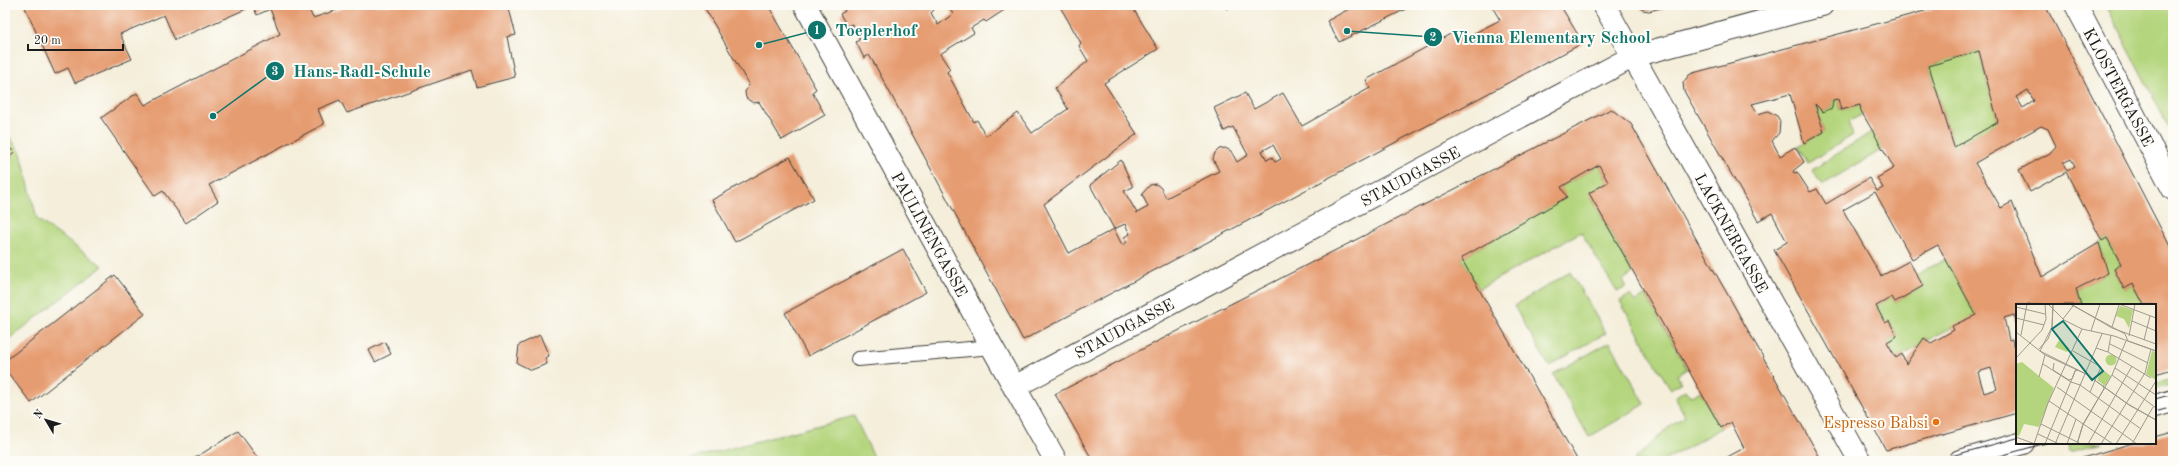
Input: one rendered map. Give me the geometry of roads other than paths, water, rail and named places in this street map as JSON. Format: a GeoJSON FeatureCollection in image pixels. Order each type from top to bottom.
{"type":"FeatureCollection","features":[{"type":"Feature","properties":{"kind":"street","name":"PAULINENGASSE"},"geometry":{"type":"LineString","coordinates":[[805,5],[992,348],[1056,461]]}},
{"type":"Feature","properties":{"kind":"street","name":"LACKNERGASSE"},"geometry":{"type":"LineString","coordinates":[[1604,5],[1860,461]]}},
{"type":"Feature","properties":{"kind":"street","name":"STAUDGASSE"},"geometry":{"type":"LineString","coordinates":[[1014,387],[1634,56],[1822,5]]}},
{"type":"Feature","properties":{"kind":"street","name":"KLOSTERGASSE"},"geometry":{"type":"LineString","coordinates":[[2076,5],[2173,190]]}},
{"type":"Feature","properties":{"kind":"street"},"geometry":{"type":"LineString","coordinates":[[2156,406],[2173,401]]}},
{"type":"Feature","properties":{"kind":"street"},"geometry":{"type":"LineString","coordinates":[[1960,461],[2020,444]]}},
{"type":"Feature","properties":{"kind":"lane"},"geometry":{"type":"LineString","coordinates":[[858,359],[992,348]]}},
{"type":"Feature","properties":{"kind":"tram line"},"geometry":{"type":"LineString","coordinates":[[2156,399],[2173,394]]}},
{"type":"Feature","properties":{"kind":"tram line"},"geometry":{"type":"LineString","coordinates":[[2156,412],[2173,407]]}},
{"type":"Feature","properties":{"kind":"tram line"},"geometry":{"type":"LineString","coordinates":[[1933,461],[2016,438]]}},
{"type":"Feature","properties":{"kind":"tram line"},"geometry":{"type":"LineString","coordinates":[[1982,461],[2042,444]]}},
{"type":"Feature","properties":{"kind":"place","name":"Vienna Elementary School"},"geometry":{"type":"Point","coordinates":[1347,31]}},
{"type":"Feature","properties":{"kind":"place","name":"Toeplerhof"},"geometry":{"type":"Point","coordinates":[759,45]}},
{"type":"Feature","properties":{"kind":"place","name":"Hans-Radl-Schule"},"geometry":{"type":"Point","coordinates":[213,116]}},
{"type":"Feature","properties":{"kind":"place","name":"Espresso Babsi"},"geometry":{"type":"Point","coordinates":[1936,422]}}]}
